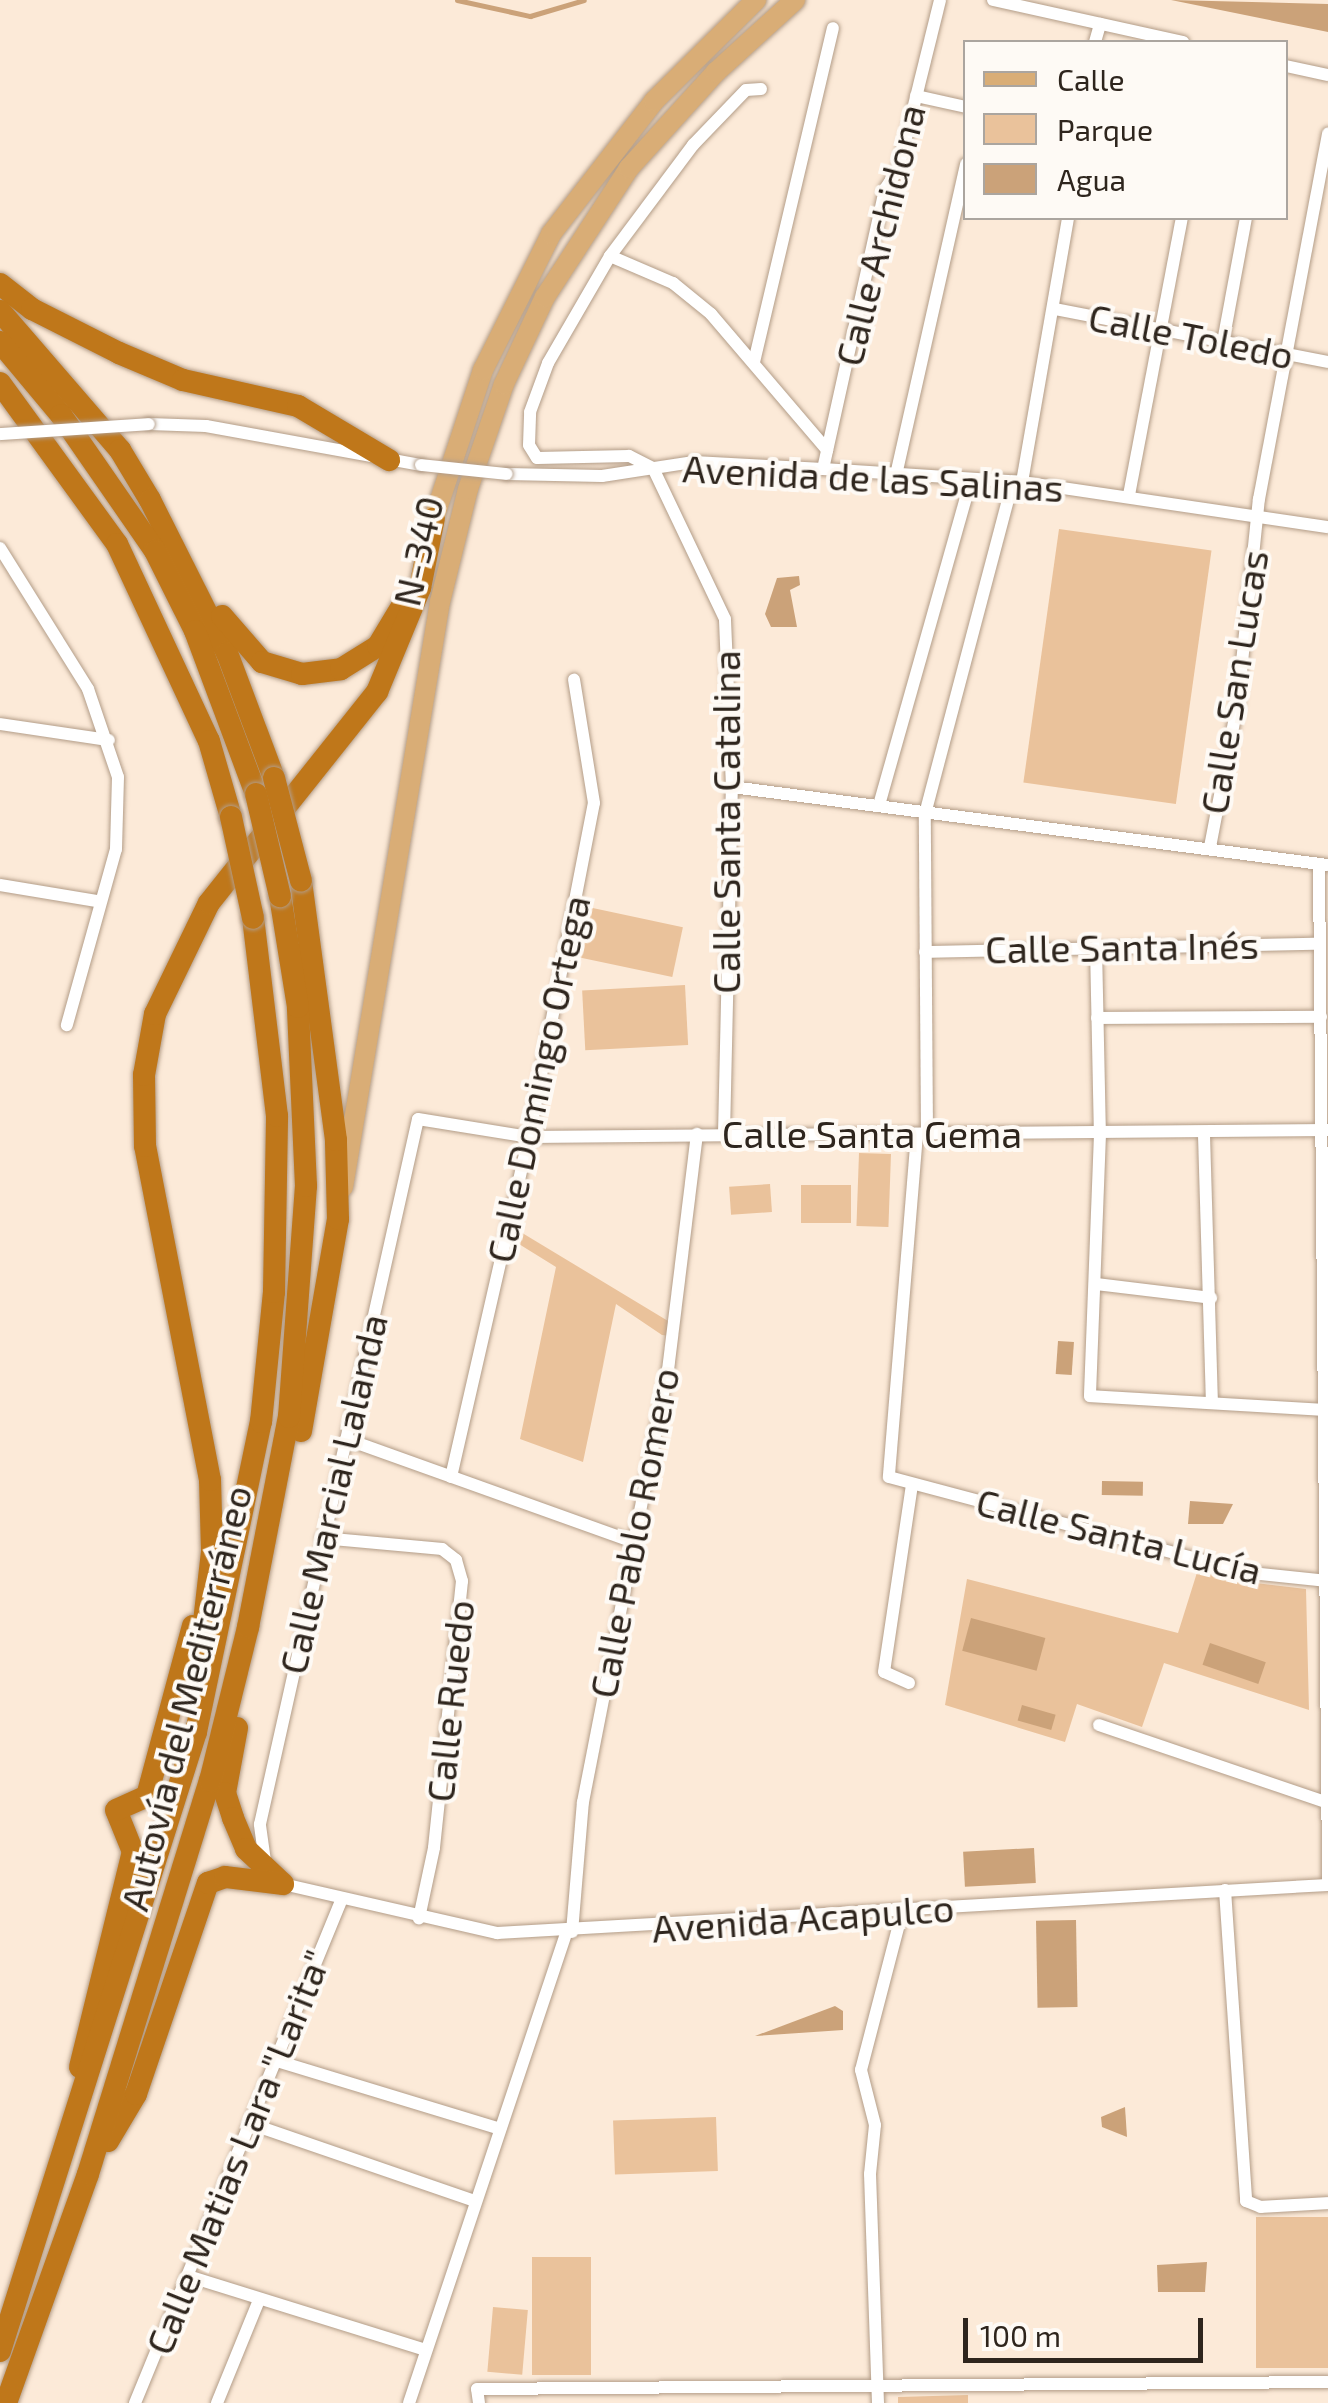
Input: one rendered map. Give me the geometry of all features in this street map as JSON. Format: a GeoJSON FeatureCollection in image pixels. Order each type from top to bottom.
{"type":"FeatureCollection","features":[{"type":"Feature","properties":{"kind":"highway"},"geometry":{"type":"LineString","coordinates":[[0,284],[32,309],[120,353],[183,380],[298,406],[389,460]]}},
{"type":"Feature","properties":{"kind":"highway"},"geometry":{"type":"LineString","coordinates":[[0,311],[120,450],[231,633],[262,662],[302,674],[341,669],[378,646],[398,618],[434,518]]}},
{"type":"Feature","properties":{"kind":"highway","name":"Autovía del Mediterráneo"},"geometry":{"type":"LineString","coordinates":[[0,342],[60,415],[154,551],[195,632],[256,794],[280,896],[298,1006],[306,1186],[288,1417],[236,1678],[88,2174],[6,2403]]}},
{"type":"Feature","properties":{"kind":"highway","name":"Autovía del Mediterráneo"},"geometry":{"type":"LineString","coordinates":[[0,383],[116,544],[209,741],[231,817],[253,918],[277,1116],[274,1292],[261,1422],[231,1586],[170,1818],[57,2188],[0,2351]]}},
{"type":"Feature","properties":{"kind":"highway"},"geometry":{"type":"LineString","coordinates":[[150,500],[227,653],[274,778],[301,882],[336,1140],[338,1219],[279,1544],[248,1627]]}},
{"type":"Feature","properties":{"kind":"highway"},"geometry":{"type":"LineString","coordinates":[[170,1818],[175,1756],[206,1626],[212,1551],[210,1480],[146,1146],[144,1075],[155,1014],[209,903],[377,692],[420,588],[434,518]]}},
{"type":"Feature","properties":{"kind":"highway"},"geometry":{"type":"LineString","coordinates":[[57,2188],[66,2114],[133,1852],[116,1810],[147,1796],[212,1551]]}},
{"type":"Feature","properties":{"kind":"highway"},"geometry":{"type":"LineString","coordinates":[[236,1678],[240,1714],[226,1794],[246,1849],[275,1878]]}},
{"type":"Feature","properties":{"kind":"highway"},"geometry":{"type":"LineString","coordinates":[[88,2174],[136,2094],[198,1897],[208,1883],[226,1877],[275,1878]]}},
{"type":"Feature","properties":{"kind":"main road","name":"N-340"},"geometry":{"type":"LineString","coordinates":[[434,518],[484,370],[552,234],[654,101],[756,0]]}},
{"type":"Feature","properties":{"kind":"main road","name":"N-340"},"geometry":{"type":"LineString","coordinates":[[338,1219],[440,602],[468,489],[504,384],[555,280],[629,168],[716,72],[796,0]]}},
{"type":"Feature","properties":{"kind":"street","name":"Calle Archidona"},"geometry":{"type":"LineString","coordinates":[[822,470],[885,189],[898,170],[940,0]]}},
{"type":"Feature","properties":{"kind":"street"},"geometry":{"type":"LineString","coordinates":[[993,0],[1174,40]]}},
{"type":"Feature","properties":{"kind":"street"},"geometry":{"type":"LineString","coordinates":[[1096,40],[1100,24]]}},
{"type":"Feature","properties":{"kind":"street"},"geometry":{"type":"LineString","coordinates":[[754,362],[833,28]]}},
{"type":"Feature","properties":{"kind":"street"},"geometry":{"type":"LineString","coordinates":[[1288,66],[1328,75]]}},
{"type":"Feature","properties":{"kind":"street"},"geometry":{"type":"LineString","coordinates":[[653,468],[629,456],[537,458],[529,445],[530,412],[548,363],[620,240],[693,144],[746,90],[761,89]]}},
{"type":"Feature","properties":{"kind":"street"},"geometry":{"type":"LineString","coordinates":[[916,96],[963,106]]}},
{"type":"Feature","properties":{"kind":"street","name":"Calle San Lucas"},"geometry":{"type":"LineString","coordinates":[[1210,847],[1238,701],[1259,517],[1328,133]]}},
{"type":"Feature","properties":{"kind":"street"},"geometry":{"type":"LineString","coordinates":[[896,474],[963,177]]}},
{"type":"Feature","properties":{"kind":"street"},"geometry":{"type":"LineString","coordinates":[[909,1683],[884,1672],[912,1484],[890,1477],[922,1134],[925,814],[1018,482],[1055,309],[1068,220]]}},
{"type":"Feature","properties":{"kind":"street"},"geometry":{"type":"LineString","coordinates":[[1129,495],[1182,220]]}},
{"type":"Feature","properties":{"kind":"street"},"geometry":{"type":"LineString","coordinates":[[1223,342],[1246,220]]}},
{"type":"Feature","properties":{"kind":"street"},"geometry":{"type":"LineString","coordinates":[[610,256],[673,283],[754,362],[827,450]]}},
{"type":"Feature","properties":{"kind":"street","name":"Calle Toledo"},"geometry":{"type":"LineString","coordinates":[[1055,309],[1328,362]]}},
{"type":"Feature","properties":{"kind":"street","name":"Avenida de las Salinas"},"geometry":{"type":"LineString","coordinates":[[0,434],[149,424],[206,426],[389,460],[507,474],[602,476],[694,462],[1018,482],[1328,526]]}},
{"type":"Feature","properties":{"kind":"street","name":"Calle Santa Catalina"},"geometry":{"type":"LineString","coordinates":[[653,468],[725,619],[732,787],[724,1134]]}},
{"type":"Feature","properties":{"kind":"street"},"geometry":{"type":"LineString","coordinates":[[879,805],[970,480]]}},
{"type":"Feature","properties":{"kind":"street"},"geometry":{"type":"LineString","coordinates":[[0,548],[58,634],[110,740],[121,812],[67,1025]]}},
{"type":"Feature","properties":{"kind":"street","name":"Calle Domingo Ortega"},"geometry":{"type":"LineString","coordinates":[[451,1477],[529,1137],[594,803],[574,680]]}},
{"type":"Feature","properties":{"kind":"street"},"geometry":{"type":"LineString","coordinates":[[0,724],[110,740]]}},
{"type":"Feature","properties":{"kind":"street"},"geometry":{"type":"LineString","coordinates":[[732,787],[1324,864],[1320,944],[1325,1130],[1328,1885]]}},
{"type":"Feature","properties":{"kind":"street"},"geometry":{"type":"LineString","coordinates":[[0,885],[97,900]]}},
{"type":"Feature","properties":{"kind":"street","name":"Calle Santa Inés"},"geometry":{"type":"LineString","coordinates":[[924,952],[1320,944]]}},
{"type":"Feature","properties":{"kind":"street"},"geometry":{"type":"LineString","coordinates":[[1096,947],[1100,1134],[1090,1396],[1326,1410]]}},
{"type":"Feature","properties":{"kind":"street"},"geometry":{"type":"LineString","coordinates":[[1097,1018],[1321,1017]]}},
{"type":"Feature","properties":{"kind":"street","name":"Calle Santa Gema"},"geometry":{"type":"LineString","coordinates":[[418,1119],[529,1137],[1204,1135],[1325,1130]]}},
{"type":"Feature","properties":{"kind":"street","name":"Calle Marcial Lalanda"},"geometry":{"type":"LineString","coordinates":[[275,1878],[260,1824],[418,1119]]}},
{"type":"Feature","properties":{"kind":"street","name":"Calle Pablo Romero"},"geometry":{"type":"LineString","coordinates":[[409,2403],[498,2128],[570,1932],[583,1802],[668,1370],[697,1134]]}},
{"type":"Feature","properties":{"kind":"street"},"geometry":{"type":"LineString","coordinates":[[1204,1135],[1212,1402]]}},
{"type":"Feature","properties":{"kind":"street"},"geometry":{"type":"LineString","coordinates":[[1096,1284],[1211,1298]]}},
{"type":"Feature","properties":{"kind":"street"},"geometry":{"type":"LineString","coordinates":[[346,1439],[633,1542]]}},
{"type":"Feature","properties":{"kind":"street","name":"Calle Santa Lucía"},"geometry":{"type":"LineString","coordinates":[[912,1484],[1251,1573],[1325,1581]]}},
{"type":"Feature","properties":{"kind":"street","name":"Calle Ruedo"},"geometry":{"type":"LineString","coordinates":[[322,1538],[442,1549],[456,1560],[462,1581],[434,1848],[419,1918]]}},
{"type":"Feature","properties":{"kind":"street"},"geometry":{"type":"LineString","coordinates":[[1100,1724],[1326,1802]]}},
{"type":"Feature","properties":{"kind":"street","name":"Avenida Acapulco"},"geometry":{"type":"LineString","coordinates":[[275,1878],[341,1902],[496,1934],[1328,1885]]}},
{"type":"Feature","properties":{"kind":"street"},"geometry":{"type":"LineString","coordinates":[[1225,1890],[1246,2201],[1262,2207],[1328,2203]]}},
{"type":"Feature","properties":{"kind":"street","name":"Calle Matias Lara \"Larita\""},"geometry":{"type":"LineString","coordinates":[[135,2403],[341,1902]]}},
{"type":"Feature","properties":{"kind":"street"},"geometry":{"type":"LineString","coordinates":[[878,2403],[870,2174],[875,2125],[861,2070],[902,1912]]}},
{"type":"Feature","properties":{"kind":"street"},"geometry":{"type":"LineString","coordinates":[[277,2061],[498,2128]]}},
{"type":"Feature","properties":{"kind":"street"},"geometry":{"type":"LineString","coordinates":[[251,2124],[475,2201]]}},
{"type":"Feature","properties":{"kind":"street"},"geometry":{"type":"LineString","coordinates":[[188,2276],[425,2350]]}},
{"type":"Feature","properties":{"kind":"street"},"geometry":{"type":"LineString","coordinates":[[217,2403],[259,2300]]}},
{"type":"Feature","properties":{"kind":"street"},"geometry":{"type":"LineString","coordinates":[[478,2396],[878,2386],[1328,2382]]}},
{"type":"Feature","properties":{"kind":"street"},"geometry":{"type":"LineString","coordinates":[[981,2385],[981,2403]]}},
{"type":"Feature","properties":{"kind":"green space"},"geometry":{"type":"Polygon","coordinates":[[[1059,529],[1212,550],[1176,804],[1023,783],[1059,529]]]}},
{"type":"Feature","properties":{"kind":"green space"},"geometry":{"type":"Polygon","coordinates":[[[588,907],[683,927],[672,977],[577,957],[588,907]]]}},
{"type":"Feature","properties":{"kind":"green space"},"geometry":{"type":"Polygon","coordinates":[[[685,985],[688,1045],[585,1050],[582,990],[685,985]]]}},
{"type":"Feature","properties":{"kind":"green space"},"geometry":{"type":"Polygon","coordinates":[[[859,1153],[891,1154],[888,1227],[856,1226],[859,1153]]]}},
{"type":"Feature","properties":{"kind":"green space"},"geometry":{"type":"Polygon","coordinates":[[[770,1184],[772,1212],[731,1215],[729,1187],[770,1184]]]}},
{"type":"Feature","properties":{"kind":"green space"},"geometry":{"type":"Polygon","coordinates":[[[801,1185],[851,1185],[851,1223],[801,1223],[801,1185]]]}},
{"type":"Feature","properties":{"kind":"green space"},"geometry":{"type":"Polygon","coordinates":[[[509,1225],[673,1324],[671,1336],[662,1335],[616,1304],[583,1462],[520,1439],[556,1267],[506,1236],[509,1225]]]}},
{"type":"Feature","properties":{"kind":"green space"},"geometry":{"type":"Polygon","coordinates":[[[1200,1563],[1256,1583],[1306,1589],[1309,1710],[1164,1663],[1142,1727],[1077,1704],[1065,1742],[945,1705],[967,1579],[1178,1633],[1200,1563]]]}},
{"type":"Feature","properties":{"kind":"green space"},"geometry":{"type":"Polygon","coordinates":[[[716,2117],[718,2171],[615,2175],[613,2121],[716,2117]]]}},
{"type":"Feature","properties":{"kind":"green space"},"geometry":{"type":"Polygon","coordinates":[[[1256,2217],[1328,2217],[1328,2368],[1256,2368],[1256,2217]]]}},
{"type":"Feature","properties":{"kind":"green space"},"geometry":{"type":"Polygon","coordinates":[[[532,2257],[591,2257],[591,2375],[532,2375],[532,2257]]]}},
{"type":"Feature","properties":{"kind":"green space"},"geometry":{"type":"Polygon","coordinates":[[[493,2307],[528,2310],[522,2375],[487,2372],[493,2307]]]}},
{"type":"Feature","properties":{"kind":"green space"},"geometry":{"type":"Polygon","coordinates":[[[968,2395],[968,2403],[898,2403],[898,2397],[968,2395]]]}},
{"type":"Feature","properties":{"kind":"water"},"geometry":{"type":"Polygon","coordinates":[[[1171,0],[1328,4],[1328,32],[1171,0]]]}},
{"type":"Feature","properties":{"kind":"water"},"geometry":{"type":"Polygon","coordinates":[[[799,576],[800,585],[790,590],[797,627],[771,627],[765,614],[777,578],[799,576]]]}},
{"type":"Feature","properties":{"kind":"water"},"geometry":{"type":"Polygon","coordinates":[[[1058,1341],[1074,1342],[1072,1375],[1056,1374],[1058,1341]]]}},
{"type":"Feature","properties":{"kind":"water"},"geometry":{"type":"Polygon","coordinates":[[[1102,1481],[1143,1482],[1143,1496],[1102,1495],[1102,1481]]]}},
{"type":"Feature","properties":{"kind":"water"},"geometry":{"type":"Polygon","coordinates":[[[1190,1501],[1233,1504],[1223,1524],[1188,1524],[1190,1501]]]}},
{"type":"Feature","properties":{"kind":"water"},"geometry":{"type":"Polygon","coordinates":[[[971,1618],[1045,1638],[1037,1671],[962,1651],[971,1618]]]}},
{"type":"Feature","properties":{"kind":"water"},"geometry":{"type":"Polygon","coordinates":[[[1210,1643],[1266,1662],[1258,1684],[1203,1665],[1210,1643]]]}},
{"type":"Feature","properties":{"kind":"water"},"geometry":{"type":"Polygon","coordinates":[[[1022,1705],[1056,1715],[1051,1730],[1018,1720],[1022,1705]]]}},
{"type":"Feature","properties":{"kind":"water"},"geometry":{"type":"Polygon","coordinates":[[[1034,1848],[1036,1883],[965,1887],[963,1852],[1034,1848]]]}},
{"type":"Feature","properties":{"kind":"water"},"geometry":{"type":"Polygon","coordinates":[[[1076,1920],[1078,2007],[1038,2008],[1036,1921],[1076,1920]]]}},
{"type":"Feature","properties":{"kind":"water"},"geometry":{"type":"Polygon","coordinates":[[[835,2006],[843,2011],[843,2030],[755,2036],[835,2006]]]}},
{"type":"Feature","properties":{"kind":"water"},"geometry":{"type":"Polygon","coordinates":[[[1125,2107],[1127,2137],[1102,2127],[1101,2117],[1125,2107]]]}},
{"type":"Feature","properties":{"kind":"water"},"geometry":{"type":"Polygon","coordinates":[[[1207,2262],[1205,2292],[1158,2292],[1157,2265],[1207,2262]]]}},
{"type":"Feature","properties":{"kind":"waterway"},"geometry":{"type":"LineString","coordinates":[[457,0],[530,16],[584,0]]}}]}
